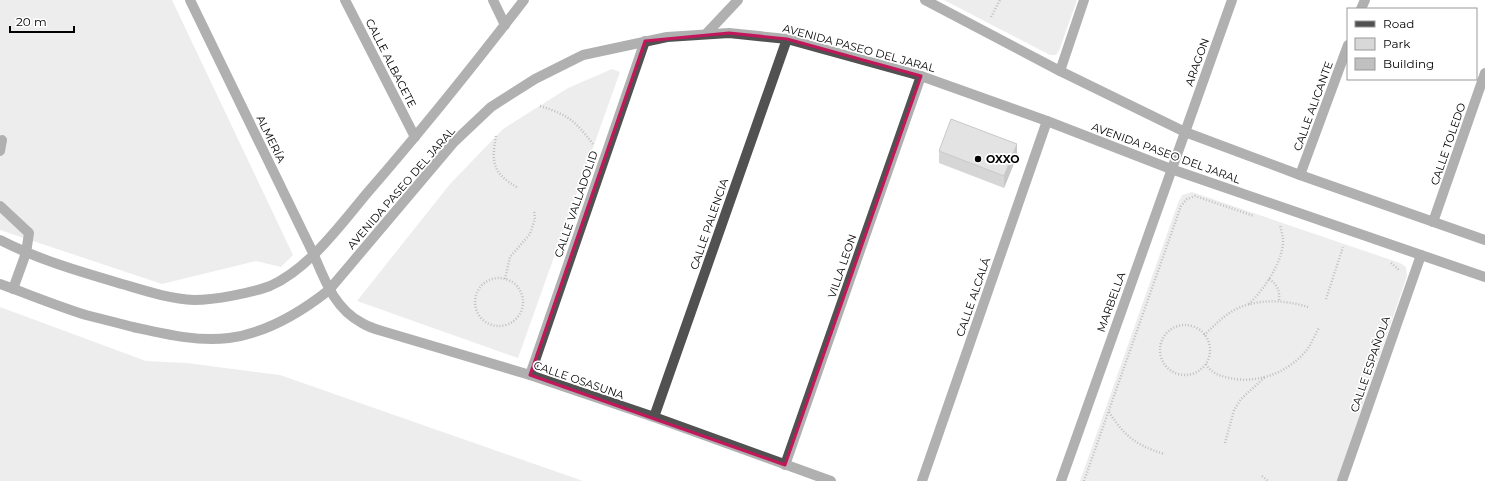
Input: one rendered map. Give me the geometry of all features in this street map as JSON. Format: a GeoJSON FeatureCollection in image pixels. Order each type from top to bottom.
{"type":"FeatureCollection","features":[{"type":"Feature","properties":{"kind":"street","name":"ALMERÍA"},"geometry":{"type":"LineString","coordinates":[[190,0],[314,255],[329,290]]}},
{"type":"Feature","properties":{"kind":"street","name":"CALLE ALBACETE"},"geometry":{"type":"LineString","coordinates":[[345,0],[415,137]]}},
{"type":"Feature","properties":{"kind":"street"},"geometry":{"type":"LineString","coordinates":[[493,0],[505,25]]}},
{"type":"Feature","properties":{"kind":"street","name":"AVENIDA PASEO DEL JARAL"},"geometry":{"type":"LineString","coordinates":[[0,240],[26,253],[106,280],[168,297],[194,300],[229,295],[269,286],[284,278],[314,255],[415,137],[524,0]]}},
{"type":"Feature","properties":{"kind":"street"},"geometry":{"type":"LineString","coordinates":[[706,34],[738,0]]}},
{"type":"Feature","properties":{"kind":"street"},"geometry":{"type":"LineString","coordinates":[[926,0],[1060,71],[1185,132],[1300,175],[1485,240]]}},
{"type":"Feature","properties":{"kind":"street"},"geometry":{"type":"LineString","coordinates":[[1060,71],[1084,0]]}},
{"type":"Feature","properties":{"kind":"street","name":"ARAGON"},"geometry":{"type":"LineString","coordinates":[[1185,132],[1232,0]]}},
{"type":"Feature","properties":{"kind":"street","name":"AVENIDA PASEO DEL JARAL"},"geometry":{"type":"LineString","coordinates":[[0,284],[86,314],[168,335],[200,339],[230,338],[261,330],[288,319],[329,290],[454,142],[491,107],[535,79],[583,55],[667,37],[729,33],[787,39],[921,76],[1047,121],[1171,169],[1485,277]]}},
{"type":"Feature","properties":{"kind":"street","name":"CALLE PALENCIA"},"geometry":{"type":"LineString","coordinates":[[654,418],[787,39]]}},
{"type":"Feature","properties":{"kind":"street","name":"CALLE VALLADOLID"},"geometry":{"type":"LineString","coordinates":[[530,375],[645,41]]}},
{"type":"Feature","properties":{"kind":"street","name":"CALLE ALICANTE"},"geometry":{"type":"LineString","coordinates":[[1300,175],[1347,48]]}},
{"type":"Feature","properties":{"kind":"street","name":"CALLE TOLEDO"},"geometry":{"type":"LineString","coordinates":[[1433,222],[1485,73]]}},
{"type":"Feature","properties":{"kind":"street","name":"VILLA LEON"},"geometry":{"type":"LineString","coordinates":[[785,465],[921,76]]}},
{"type":"Feature","properties":{"kind":"street","name":"CALLE ALCALÁ"},"geometry":{"type":"LineString","coordinates":[[922,481],[1047,121]]}},
{"type":"Feature","properties":{"kind":"street","name":"MARBELLA"},"geometry":{"type":"LineString","coordinates":[[1061,481],[1185,132]]}},
{"type":"Feature","properties":{"kind":"street"},"geometry":{"type":"LineString","coordinates":[[0,151],[2,140]]}},
{"type":"Feature","properties":{"kind":"street"},"geometry":{"type":"LineString","coordinates":[[0,206],[29,233],[26,253],[13,289]]}},
{"type":"Feature","properties":{"kind":"street","name":"CALLE ESPAÑOLA"},"geometry":{"type":"LineString","coordinates":[[1342,481],[1421,255]]}},
{"type":"Feature","properties":{"kind":"street","name":"CALLE OSASUNA"},"geometry":{"type":"LineString","coordinates":[[329,290],[342,307],[362,324],[530,375],[831,481]]}},
{"type":"Feature","properties":{"kind":"path"},"geometry":{"type":"LineString","coordinates":[[989,22],[1000,0]]}},
{"type":"Feature","properties":{"kind":"path"},"geometry":{"type":"LineString","coordinates":[[540,106],[567,116],[584,132],[594,146]]}},
{"type":"Feature","properties":{"kind":"path"},"geometry":{"type":"LineString","coordinates":[[496,136],[493,154],[495,166],[502,178],[518,188]]}},
{"type":"Feature","properties":{"kind":"path"},"geometry":{"type":"LineString","coordinates":[[1084,481],[1181,206],[1187,199],[1195,196],[1258,218]]}},
{"type":"Feature","properties":{"kind":"path"},"geometry":{"type":"LineString","coordinates":[[505,279],[510,257],[530,234],[535,219],[534,210]]}},
{"type":"Feature","properties":{"kind":"path"},"geometry":{"type":"LineString","coordinates":[[1273,223],[1287,228]]}},
{"type":"Feature","properties":{"kind":"path"},"geometry":{"type":"LineString","coordinates":[[1248,305],[1257,296],[1275,269],[1283,237],[1280,225]]}},
{"type":"Feature","properties":{"kind":"path"},"geometry":{"type":"LineString","coordinates":[[1336,244],[1350,249]]}},
{"type":"Feature","properties":{"kind":"path"},"geometry":{"type":"LineString","coordinates":[[1326,299],[1343,247]]}},
{"type":"Feature","properties":{"kind":"path"},"geometry":{"type":"LineString","coordinates":[[1386,261],[1393,264]]}},
{"type":"Feature","properties":{"kind":"path"},"geometry":{"type":"LineString","coordinates":[[492,279],[505,279],[510,280],[518,288],[522,297],[522,308],[518,318],[511,324],[503,327],[491,326],[482,321],[477,314],[474,306],[474,297],[478,289],[484,283],[492,279]]}},
{"type":"Feature","properties":{"kind":"path"},"geometry":{"type":"LineString","coordinates":[[1269,279],[1277,285],[1279,290],[1279,302]]}},
{"type":"Feature","properties":{"kind":"path"},"geometry":{"type":"LineString","coordinates":[[1204,334],[1229,314],[1248,305],[1258,303],[1290,302],[1308,308]]}},
{"type":"Feature","properties":{"kind":"path"},"geometry":{"type":"LineString","coordinates":[[1187,325],[1199,329],[1204,334],[1210,349],[1206,364],[1196,372],[1189,374],[1178,374],[1168,368],[1164,363],[1160,352],[1162,341],[1168,331],[1175,327],[1187,325]]}},
{"type":"Feature","properties":{"kind":"path"},"geometry":{"type":"LineString","coordinates":[[1206,364],[1215,374],[1237,379],[1252,380],[1274,374],[1292,364],[1305,352],[1319,328]]}},
{"type":"Feature","properties":{"kind":"path"},"geometry":{"type":"LineString","coordinates":[[1225,443],[1234,410],[1241,399],[1267,376]]}},
{"type":"Feature","properties":{"kind":"path"},"geometry":{"type":"LineString","coordinates":[[1109,412],[1118,426],[1132,440],[1150,450],[1164,454]]}},
{"type":"Feature","properties":{"kind":"path"},"geometry":{"type":"LineString","coordinates":[[1262,476],[1268,481]]}},
{"type":"Feature","properties":{"kind":"highlighted area"},"geometry":{"type":"Polygon","coordinates":[[[729,33],[787,39],[921,76],[785,465],[530,375],[645,41],[729,33]]]}},
{"type":"Feature","properties":{"kind":"green space"},"geometry":{"type":"Polygon","coordinates":[[[0,0],[172,0],[293,255],[281,267],[256,261],[162,284],[0,230],[0,0]]]}},
{"type":"Feature","properties":{"kind":"green space"},"geometry":{"type":"Polygon","coordinates":[[[944,0],[1077,0],[1059,51],[1056,55],[1050,55],[944,0]]]}},
{"type":"Feature","properties":{"kind":"green space"},"geometry":{"type":"Polygon","coordinates":[[[612,69],[620,72],[518,358],[357,301],[450,184],[503,129],[568,88],[612,69]]]}},
{"type":"Feature","properties":{"kind":"green space"},"geometry":{"type":"Polygon","coordinates":[[[1192,192],[1400,263],[1406,267],[1407,276],[1337,481],[1080,481],[1178,203],[1182,195],[1192,192]]]}},
{"type":"Feature","properties":{"kind":"green space"},"geometry":{"type":"Polygon","coordinates":[[[0,307],[146,361],[187,363],[280,375],[583,481],[0,481],[0,307]]]}},
{"type":"Feature","properties":{"kind":"building","name":"OXXO"},"geometry":{"type":"Polygon","coordinates":[[[951,119],[1017,144],[1004,176],[939,151],[951,119]]]}},
{"type":"Feature","properties":{"kind":"place","name":"OXXO"},"geometry":{"type":"Point","coordinates":[978,159]}}]}
